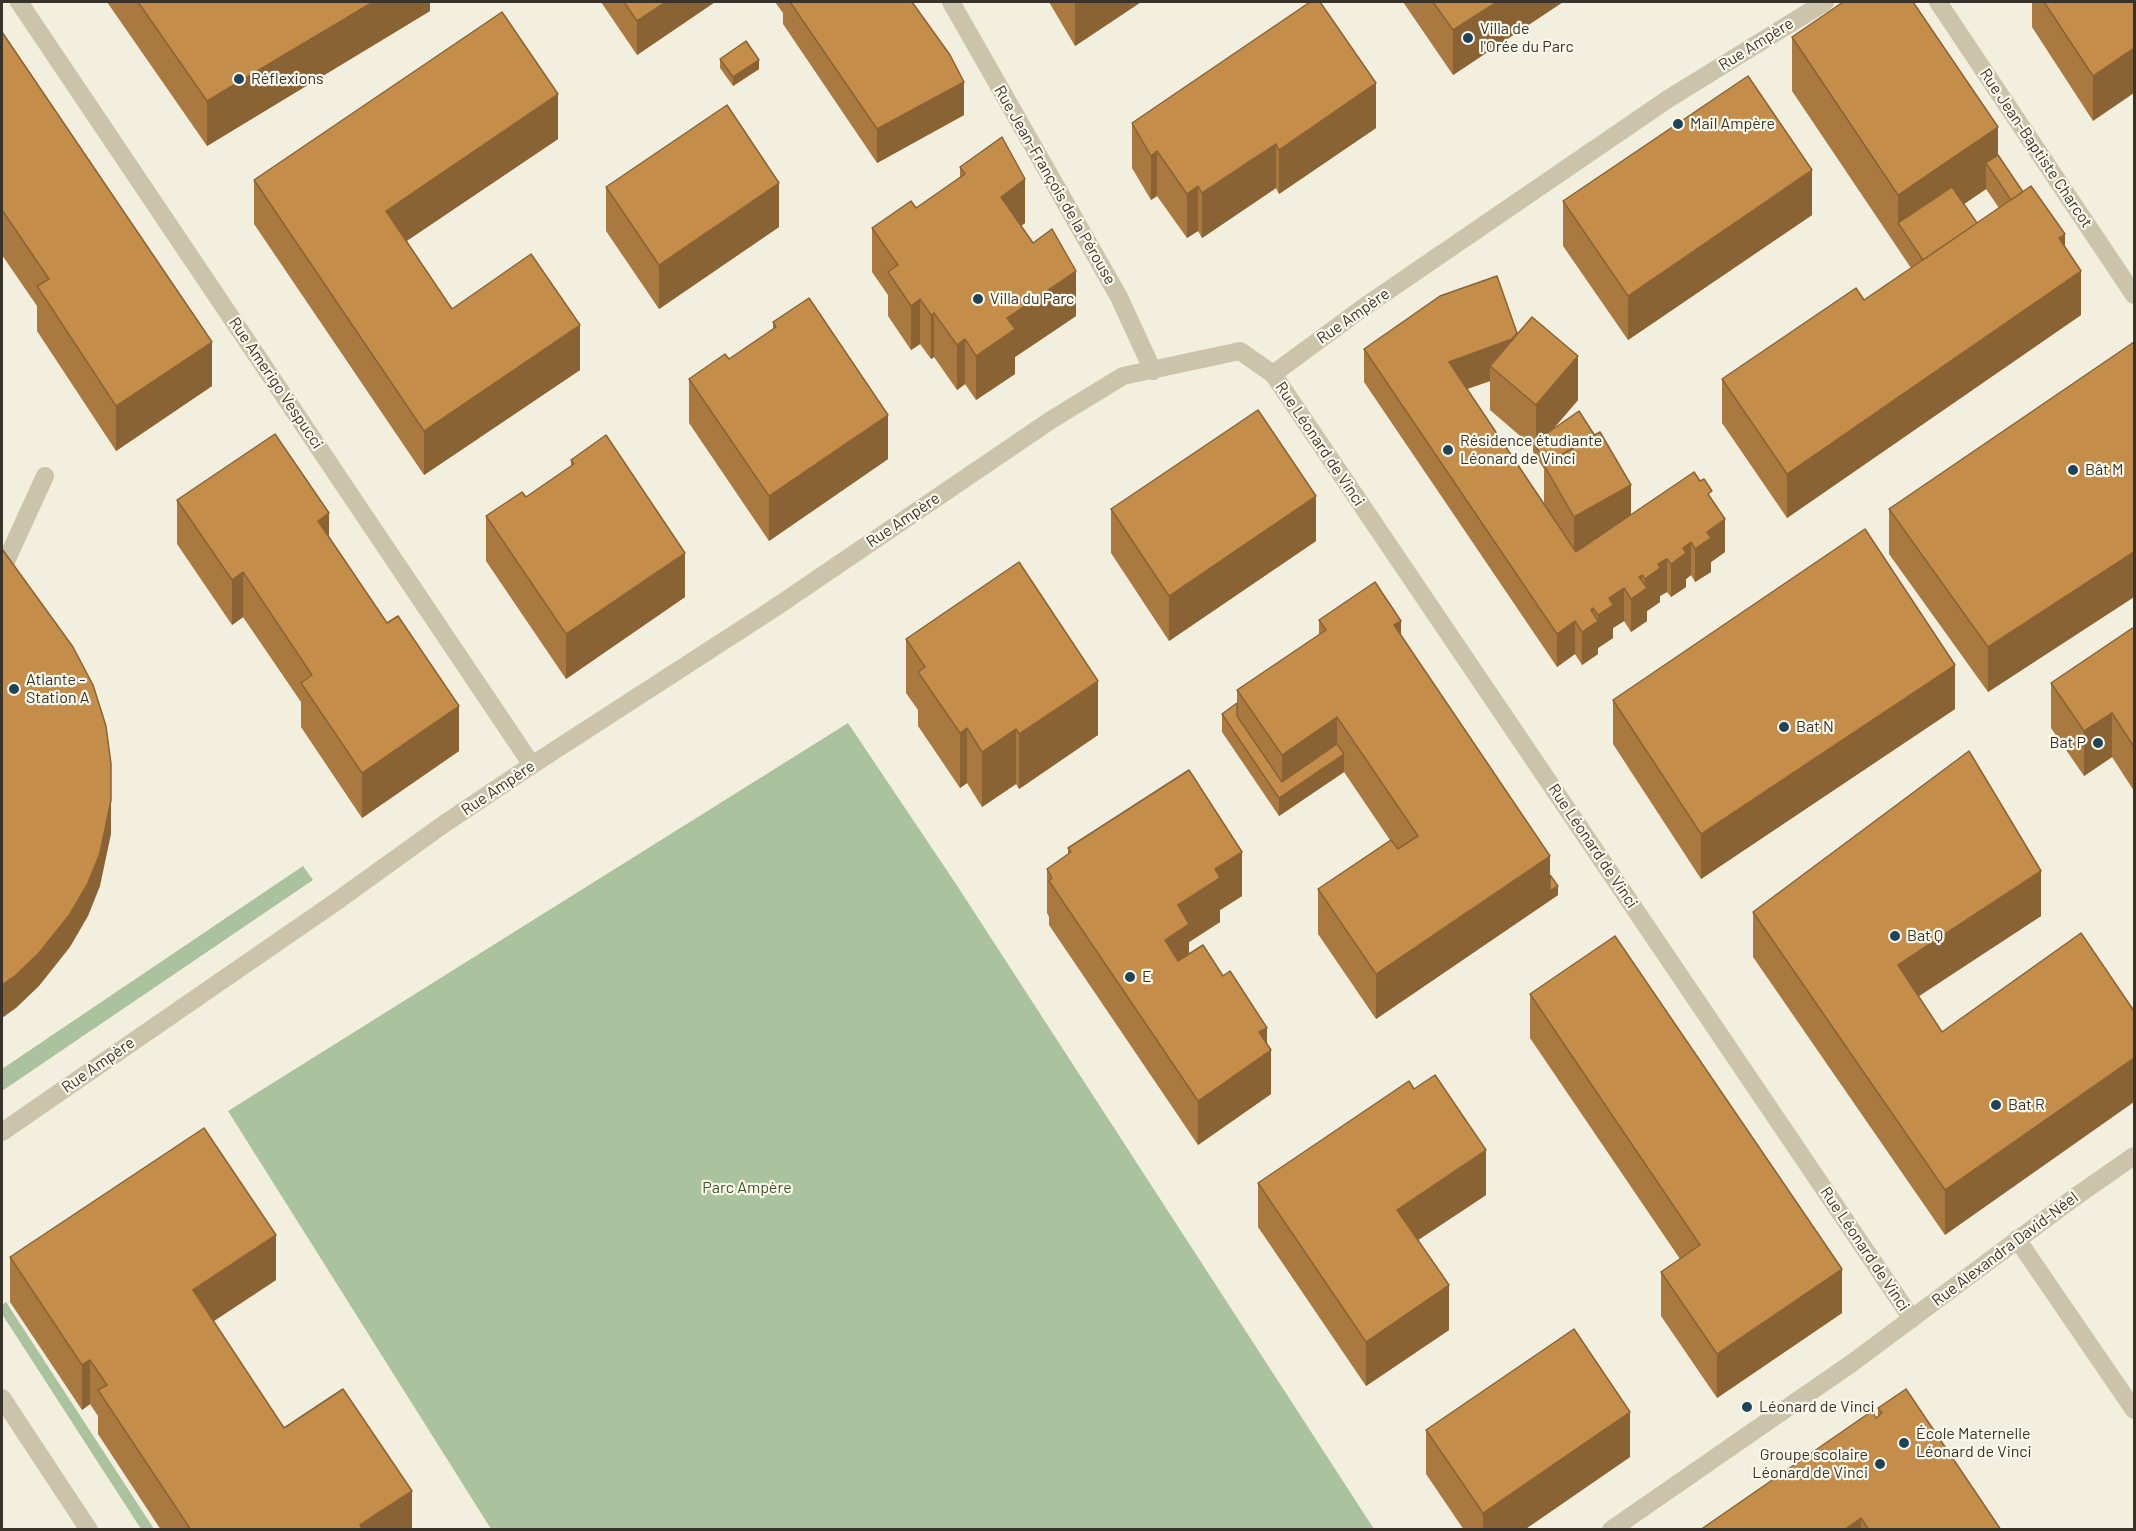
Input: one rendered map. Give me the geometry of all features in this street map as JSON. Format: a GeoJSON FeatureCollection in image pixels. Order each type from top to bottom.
{"type":"FeatureCollection","features":[{"type":"Feature","properties":{"kind":"street","name":"Rue Amerigo Vespucci"},"geometry":{"type":"LineString","coordinates":[[20,2],[532,765]]}},
{"type":"Feature","properties":{"kind":"street","name":"Rue Jean-François de la Pérouse"},"geometry":{"type":"LineString","coordinates":[[951,2],[1119,297],[1154,371]]}},
{"type":"Feature","properties":{"kind":"street","name":"Rue Ampère"},"geometry":{"type":"LineString","coordinates":[[2,1132],[532,765],[754,622],[1051,420],[1123,376],[1240,351],[1273,374],[1364,307],[1668,99],[1826,2]]}},
{"type":"Feature","properties":{"kind":"street","name":"Rue Jean-Baptiste Charcot"},"geometry":{"type":"LineString","coordinates":[[1938,2],[2134,295]]}},
{"type":"Feature","properties":{"kind":"street","name":"Rue Léonard de Vinci"},"geometry":{"type":"LineString","coordinates":[[1273,374],[1912,1319]]}},
{"type":"Feature","properties":{"kind":"street"},"geometry":{"type":"LineString","coordinates":[[2,570],[45,476]]}},
{"type":"Feature","properties":{"kind":"street","name":"Rue Alexandra David-Néel"},"geometry":{"type":"LineString","coordinates":[[1611,1530],[1852,1363],[2017,1239],[2134,1156]]}},
{"type":"Feature","properties":{"kind":"street"},"geometry":{"type":"LineString","coordinates":[[2017,1239],[2134,1410]]}},
{"type":"Feature","properties":{"kind":"street"},"geometry":{"type":"LineString","coordinates":[[2,1398],[89,1530]]}},
{"type":"Feature","properties":{"kind":"green space","name":"Parc Ampère"},"geometry":{"type":"Polygon","coordinates":[[[848,723],[956,884],[1374,1529],[491,1529],[228,1111],[848,723]]]}},
{"type":"Feature","properties":{"kind":"green space"},"geometry":{"type":"Polygon","coordinates":[[[303,866],[313,880],[2,1091],[2,1069],[303,866]]]}},
{"type":"Feature","properties":{"kind":"green space"},"geometry":{"type":"Polygon","coordinates":[[[6,1302],[154,1529],[141,1529],[2,1314],[2,1305],[6,1302]]]}},
{"type":"Feature","properties":{"kind":"building"},"geometry":{"type":"Polygon","coordinates":[[[138,2],[373,2],[207,101],[138,2]]]}},
{"type":"Feature","properties":{"kind":"building"},"geometry":{"type":"Polygon","coordinates":[[[624,2],[666,2],[637,21],[624,2]]]}},
{"type":"Feature","properties":{"kind":"building"},"geometry":{"type":"Polygon","coordinates":[[[790,2],[912,2],[950,55],[964,82],[877,129],[790,2]]]}},
{"type":"Feature","properties":{"kind":"building"},"geometry":{"type":"Polygon","coordinates":[[[1310,2],[1320,2],[1376,83],[1279,150],[1276,144],[1202,193],[1198,186],[1187,194],[1157,151],[1151,156],[1132,123],[1310,2]]]}},
{"type":"Feature","properties":{"kind":"building"},"geometry":{"type":"Polygon","coordinates":[[[1433,2],[1497,2],[1453,30],[1433,2]]]}},
{"type":"Feature","properties":{"kind":"building"},"geometry":{"type":"Polygon","coordinates":[[[1843,2],[1913,2],[1998,127],[1898,195],[1792,37],[1843,2]]]}},
{"type":"Feature","properties":{"kind":"building"},"geometry":{"type":"Polygon","coordinates":[[[2044,2],[2134,2],[2134,48],[2093,76],[2044,2]]]}},
{"type":"Feature","properties":{"kind":"building"},"geometry":{"type":"Polygon","coordinates":[[[502,12],[558,94],[386,211],[452,309],[531,254],[580,325],[424,431],[254,180],[502,12]]]}},
{"type":"Feature","properties":{"kind":"building"},"geometry":{"type":"Polygon","coordinates":[[[2,32],[212,342],[116,406],[37,286],[49,279],[2,210],[2,32]]]}},
{"type":"Feature","properties":{"kind":"building"},"geometry":{"type":"Polygon","coordinates":[[[746,41],[759,60],[733,77],[720,59],[746,41]]]}},
{"type":"Feature","properties":{"kind":"building"},"geometry":{"type":"Polygon","coordinates":[[[1748,76],[1812,170],[1628,296],[1563,201],[1748,76]]]}},
{"type":"Feature","properties":{"kind":"building"},"geometry":{"type":"Polygon","coordinates":[[[727,105],[779,183],[659,265],[606,187],[727,105]]]}},
{"type":"Feature","properties":{"kind":"building","name":"Villa du Parc"},"geometry":{"type":"Polygon","coordinates":[[[1002,137],[1025,179],[1001,197],[1033,243],[1052,229],[1076,271],[1007,318],[1015,329],[976,356],[965,339],[957,345],[934,313],[931,315],[920,299],[911,306],[888,272],[898,265],[872,228],[911,201],[916,208],[965,174],[960,167],[1002,137]]]}},
{"type":"Feature","properties":{"kind":"building"},"geometry":{"type":"Polygon","coordinates":[[[1998,155],[2023,192],[2011,200],[1986,163],[1998,155]]]}},
{"type":"Feature","properties":{"kind":"building"},"geometry":{"type":"Polygon","coordinates":[[[2031,186],[2065,234],[2059,238],[2081,271],[1787,474],[1722,379],[1856,288],[1864,300],[2031,186]]]}},
{"type":"Feature","properties":{"kind":"building"},"geometry":{"type":"Polygon","coordinates":[[[1952,187],[1977,223],[1923,260],[1898,223],[1952,187]]]}},
{"type":"Feature","properties":{"kind":"building","name":"Résidence étudiante Léonard de Vinci"},"geometry":{"type":"Polygon","coordinates":[[[1497,276],[1517,333],[1512,339],[1449,362],[1576,552],[1694,472],[1700,481],[1704,479],[1712,491],[1708,494],[1725,519],[1707,532],[1711,538],[1695,549],[1691,542],[1683,548],[1686,553],[1671,564],[1667,559],[1658,564],[1660,568],[1645,579],[1642,575],[1639,577],[1647,588],[1631,599],[1624,588],[1609,598],[1613,605],[1598,615],[1593,608],[1591,610],[1598,621],[1582,632],[1575,621],[1557,634],[1364,349],[1440,296],[1497,276]]]}},
{"type":"Feature","properties":{"kind":"building"},"geometry":{"type":"Polygon","coordinates":[[[809,298],[888,415],[769,496],[689,379],[725,354],[729,359],[776,327],[773,322],[809,298]]]}},
{"type":"Feature","properties":{"kind":"building"},"geometry":{"type":"Polygon","coordinates":[[[1532,317],[1578,356],[1536,405],[1490,366],[1532,317]]]}},
{"type":"Feature","properties":{"kind":"building","name":"Bât M"},"geometry":{"type":"Polygon","coordinates":[[[2134,342],[2134,552],[1988,647],[1889,509],[2134,342]]]}},
{"type":"Feature","properties":{"kind":"building"},"geometry":{"type":"Polygon","coordinates":[[[1258,410],[1316,496],[1169,596],[1111,509],[1258,410]]]}},
{"type":"Feature","properties":{"kind":"building"},"geometry":{"type":"Polygon","coordinates":[[[1579,411],[1595,436],[1547,463],[1533,443],[1579,411]]]}},
{"type":"Feature","properties":{"kind":"building"},"geometry":{"type":"Polygon","coordinates":[[[1600,432],[1631,485],[1574,517],[1544,465],[1600,432]]]}},
{"type":"Feature","properties":{"kind":"building"},"geometry":{"type":"Polygon","coordinates":[[[275,434],[329,513],[318,521],[387,623],[398,616],[459,706],[362,773],[301,683],[312,675],[243,572],[232,580],[177,500],[275,434]]]}},
{"type":"Feature","properties":{"kind":"building"},"geometry":{"type":"Polygon","coordinates":[[[606,435],[685,553],[566,634],[486,516],[522,492],[526,497],[574,464],[571,460],[606,435]]]}},
{"type":"Feature","properties":{"kind":"building","name":"Bat N"},"geometry":{"type":"Polygon","coordinates":[[[1865,529],[1955,665],[1701,834],[1613,700],[1865,529]]]}},
{"type":"Feature","properties":{"kind":"building"},"geometry":{"type":"Polygon","coordinates":[[[2,549],[73,647],[93,685],[106,726],[111,764],[111,800],[100,853],[88,883],[70,914],[39,953],[2,985],[2,549]]]}},
{"type":"Feature","properties":{"kind":"building"},"geometry":{"type":"Polygon","coordinates":[[[1019,562],[1098,681],[1019,734],[1016,729],[982,752],[967,728],[960,733],[918,672],[925,667],[906,639],[1019,562]]]}},
{"type":"Feature","properties":{"kind":"building"},"geometry":{"type":"Polygon","coordinates":[[[1375,582],[1401,621],[1394,625],[1550,856],[1376,974],[1318,889],[1391,840],[1398,849],[1418,836],[1337,717],[1282,755],[1237,690],[1326,630],[1319,620],[1375,582]]]}},
{"type":"Feature","properties":{"kind":"building"},"geometry":{"type":"Polygon","coordinates":[[[2134,627],[2134,747],[2112,713],[2084,731],[2051,683],[2134,627]]]}},
{"type":"Feature","properties":{"kind":"building"},"geometry":{"type":"Polygon","coordinates":[[[1237,703],[1237,716],[1282,782],[1337,744],[1344,754],[1279,798],[1222,714],[1237,703]]]}},
{"type":"Feature","properties":{"kind":"building"},"geometry":{"type":"Polygon","coordinates":[[[1969,751],[2041,871],[1898,965],[1942,1032],[2081,933],[2134,1011],[2134,1058],[1945,1190],[1753,912],[1969,751]]]}},
{"type":"Feature","properties":{"kind":"building","name":"E"},"geometry":{"type":"Polygon","coordinates":[[[1189,770],[1242,852],[1215,869],[1220,878],[1178,905],[1189,924],[1165,940],[1178,961],[1203,945],[1223,976],[1230,971],[1267,1028],[1259,1032],[1271,1050],[1198,1101],[1049,881],[1052,878],[1047,869],[1071,852],[1068,848],[1189,770]]]}},
{"type":"Feature","properties":{"kind":"building"},"geometry":{"type":"Polygon","coordinates":[[[1550,875],[1558,886],[1550,891],[1550,875]]]}},
{"type":"Feature","properties":{"kind":"building"},"geometry":{"type":"Polygon","coordinates":[[[1615,936],[1842,1269],[1717,1354],[1661,1272],[1700,1245],[1530,994],[1615,936]]]}},
{"type":"Feature","properties":{"kind":"building"},"geometry":{"type":"Polygon","coordinates":[[[1435,1075],[1486,1150],[1397,1210],[1449,1285],[1366,1342],[1258,1183],[1409,1081],[1414,1089],[1435,1075]]]}},
{"type":"Feature","properties":{"kind":"building"},"geometry":{"type":"Polygon","coordinates":[[[204,1128],[276,1235],[193,1290],[284,1428],[343,1389],[412,1491],[360,1525],[363,1530],[191,1530],[98,1390],[107,1385],[90,1360],[82,1365],[10,1257],[204,1128]]]}},
{"type":"Feature","properties":{"kind":"building"},"geometry":{"type":"Polygon","coordinates":[[[1574,1329],[1630,1412],[1483,1513],[1426,1430],[1574,1329]]]}},
{"type":"Feature","properties":{"kind":"building","name":"Groupe scolaire Léonard de Vinci"},"geometry":{"type":"Polygon","coordinates":[[[1906,1389],[2001,1530],[1869,1530],[1861,1518],[1844,1530],[1700,1530],[1872,1411],[1876,1418],[1882,1413],[1878,1408],[1906,1389]]]}},
{"type":"Feature","properties":{"kind":"place","name":"Villa de l'Orée du Parc"},"geometry":{"type":"Point","coordinates":[1468,38]}},
{"type":"Feature","properties":{"kind":"place","name":"Réflexions"},"geometry":{"type":"Point","coordinates":[239,79]}},
{"type":"Feature","properties":{"kind":"place","name":"Mail Ampère"},"geometry":{"type":"Point","coordinates":[1678,124]}},
{"type":"Feature","properties":{"kind":"place","name":"Villa du Parc"},"geometry":{"type":"Point","coordinates":[978,299]}},
{"type":"Feature","properties":{"kind":"place","name":"Résidence étudiante Léonard de Vinci"},"geometry":{"type":"Point","coordinates":[1448,450]}},
{"type":"Feature","properties":{"kind":"place","name":"Bât M"},"geometry":{"type":"Point","coordinates":[2073,470]}},
{"type":"Feature","properties":{"kind":"place","name":"Atlante - Station A"},"geometry":{"type":"Point","coordinates":[14,689]}},
{"type":"Feature","properties":{"kind":"place","name":"Bat N"},"geometry":{"type":"Point","coordinates":[1784,727]}},
{"type":"Feature","properties":{"kind":"place","name":"Bat P"},"geometry":{"type":"Point","coordinates":[2098,743]}},
{"type":"Feature","properties":{"kind":"place","name":"Bat Q"},"geometry":{"type":"Point","coordinates":[1895,936]}},
{"type":"Feature","properties":{"kind":"place","name":"E"},"geometry":{"type":"Point","coordinates":[1130,977]}},
{"type":"Feature","properties":{"kind":"place","name":"Bat R"},"geometry":{"type":"Point","coordinates":[1996,1105]}},
{"type":"Feature","properties":{"kind":"place","name":"Léonard de Vinci"},"geometry":{"type":"Point","coordinates":[1747,1407]}},
{"type":"Feature","properties":{"kind":"place","name":"École Maternelle Léonard de Vinci"},"geometry":{"type":"Point","coordinates":[1904,1443]}},
{"type":"Feature","properties":{"kind":"place","name":"Groupe scolaire Léonard de Vinci"},"geometry":{"type":"Point","coordinates":[1880,1464]}}]}
